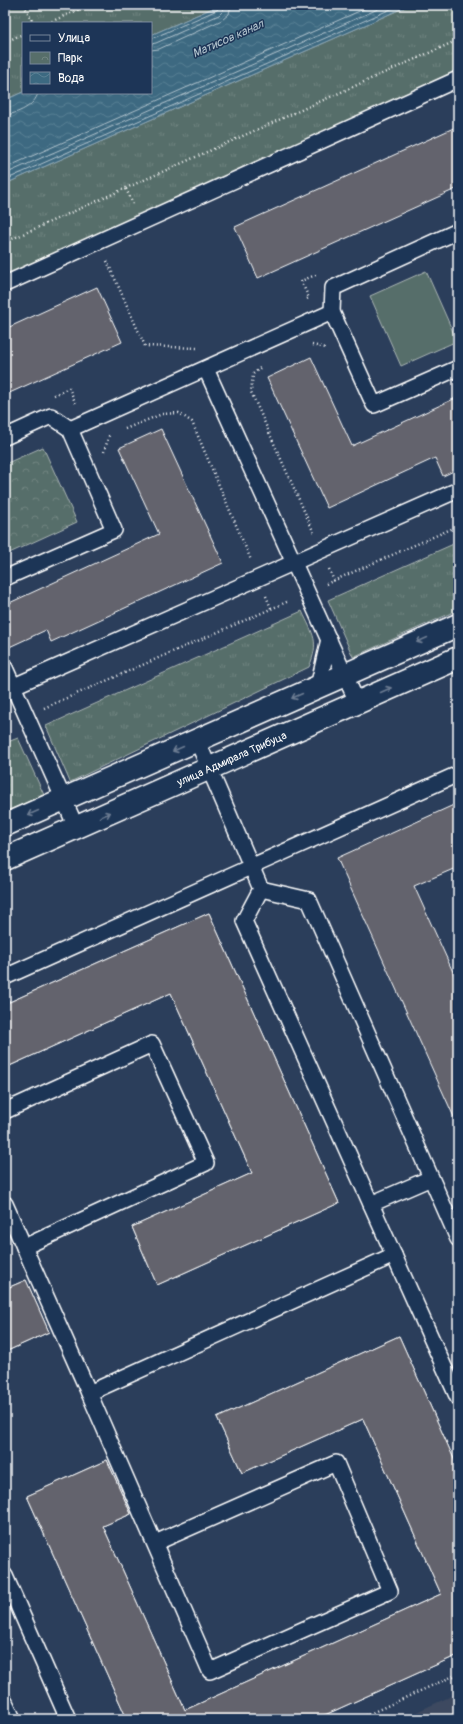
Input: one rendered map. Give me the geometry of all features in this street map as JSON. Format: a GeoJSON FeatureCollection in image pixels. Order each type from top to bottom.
{"type":"FeatureCollection","features":[{"type":"Feature","properties":{"kind":"street"},"geometry":{"type":"LineString","coordinates":[[5,826],[458,625]]}},
{"type":"Feature","properties":{"kind":"street","name":"улица Адмирала Трибуца"},"geometry":{"type":"LineString","coordinates":[[5,859],[458,658]]}},
{"type":"Feature","properties":{"kind":"lane"},"geometry":{"type":"LineString","coordinates":[[5,284],[458,79]]}},
{"type":"Feature","properties":{"kind":"lane"},"geometry":{"type":"LineString","coordinates":[[458,231],[333,288],[332,312],[374,405],[458,368]]}},
{"type":"Feature","properties":{"kind":"lane"},"geometry":{"type":"LineString","coordinates":[[70,430],[332,312]]}},
{"type":"Feature","properties":{"kind":"lane"},"geometry":{"type":"LineString","coordinates":[[206,368],[357,702]]}},
{"type":"Feature","properties":{"kind":"lane"},"geometry":{"type":"LineString","coordinates":[[5,437],[51,416],[70,430],[114,530],[5,578]]}},
{"type":"Feature","properties":{"kind":"lane"},"geometry":{"type":"LineString","coordinates":[[9,688],[458,490]]}},
{"type":"Feature","properties":{"kind":"lane"},"geometry":{"type":"LineString","coordinates":[[318,687],[329,639]]}},
{"type":"Feature","properties":{"kind":"lane"},"geometry":{"type":"LineString","coordinates":[[5,668],[9,688],[26,716],[76,827]]}},
{"type":"Feature","properties":{"kind":"lane"},"geometry":{"type":"LineString","coordinates":[[197,740],[261,889]]}},
{"type":"Feature","properties":{"kind":"lane"},"geometry":{"type":"LineString","coordinates":[[5,976],[458,774]]}},
{"type":"Feature","properties":{"kind":"lane"},"geometry":{"type":"LineString","coordinates":[[261,889],[308,900],[458,1239]]}},
{"type":"Feature","properties":{"kind":"lane"},"geometry":{"type":"LineString","coordinates":[[261,889],[244,921],[458,1398]]}},
{"type":"Feature","properties":{"kind":"lane"},"geometry":{"type":"LineString","coordinates":[[5,1111],[152,1044],[206,1163],[24,1247]]}},
{"type":"Feature","properties":{"kind":"lane"},"geometry":{"type":"LineString","coordinates":[[371,1204],[431,1178]]}},
{"type":"Feature","properties":{"kind":"lane"},"geometry":{"type":"LineString","coordinates":[[5,1204],[210,1671],[390,1590],[336,1463],[155,1543]]}},
{"type":"Feature","properties":{"kind":"lane"},"geometry":{"type":"LineString","coordinates":[[89,1393],[394,1255]]}},
{"type":"Feature","properties":{"kind":"lane"},"geometry":{"type":"LineString","coordinates":[[5,1576],[68,1719]]}},
{"type":"Feature","properties":{"kind":"lane"},"geometry":{"type":"LineString","coordinates":[[5,1702],[13,1719]]}},
{"type":"Feature","properties":{"kind":"path"},"geometry":{"type":"LineString","coordinates":[[24,5],[32,22]]}},
{"type":"Feature","properties":{"kind":"path"},"geometry":{"type":"LineString","coordinates":[[50,22],[88,5]]}},
{"type":"Feature","properties":{"kind":"path"},"geometry":{"type":"LineString","coordinates":[[5,42],[22,34]]}},
{"type":"Feature","properties":{"kind":"path"},"geometry":{"type":"LineString","coordinates":[[5,242],[458,40]]}},
{"type":"Feature","properties":{"kind":"path"},"geometry":{"type":"LineString","coordinates":[[98,242],[145,346],[199,348],[192,352]]}},
{"type":"Feature","properties":{"kind":"path"},"geometry":{"type":"LineString","coordinates":[[302,301],[309,298],[301,281],[322,272]]}},
{"type":"Feature","properties":{"kind":"path"},"geometry":{"type":"LineString","coordinates":[[306,343],[327,349]]}},
{"type":"Feature","properties":{"kind":"path"},"geometry":{"type":"LineString","coordinates":[[262,366],[253,374],[251,392],[334,581]]}},
{"type":"Feature","properties":{"kind":"path"},"geometry":{"type":"LineString","coordinates":[[48,398],[69,388],[77,405]]}},
{"type":"Feature","properties":{"kind":"path"},"geometry":{"type":"LineString","coordinates":[[122,430],[162,414],[179,413],[192,422],[271,608]]}},
{"type":"Feature","properties":{"kind":"path"},"geometry":{"type":"LineString","coordinates":[[101,458],[109,436],[116,433]]}},
{"type":"Feature","properties":{"kind":"path"},"geometry":{"type":"LineString","coordinates":[[26,716],[458,526]]}},
{"type":"Feature","properties":{"kind":"path"},"geometry":{"type":"LineString","coordinates":[[358,1719],[458,1674]]}},
{"type":"Feature","properties":{"kind":"shaded area"},"geometry":{"type":"Polygon","coordinates":[[[458,1693],[458,1719],[401,1719],[458,1693]]]}},
{"type":"Feature","properties":{"kind":"green space"},"geometry":{"type":"Polygon","coordinates":[[[5,5],[220,5],[152,35],[152,22],[22,22],[22,92],[5,100],[5,5]]]}},
{"type":"Feature","properties":{"kind":"green space"},"geometry":{"type":"Polygon","coordinates":[[[410,5],[458,5],[458,79],[5,284],[5,184],[410,5]]]}},
{"type":"Feature","properties":{"kind":"green space"},"geometry":{"type":"Polygon","coordinates":[[[426,271],[457,341],[401,366],[370,296],[426,271]]]}},
{"type":"Feature","properties":{"kind":"green space"},"geometry":{"type":"Polygon","coordinates":[[[43,447],[77,522],[5,555],[5,464],[43,447]]]}},
{"type":"Feature","properties":{"kind":"green space"},"geometry":{"type":"Polygon","coordinates":[[[458,542],[458,610],[353,657],[328,600],[458,542]]]}},
{"type":"Feature","properties":{"kind":"green space"},"geometry":{"type":"Polygon","coordinates":[[[302,611],[312,632],[315,644],[309,667],[70,782],[46,726],[302,611]]]}},
{"type":"Feature","properties":{"kind":"green space"},"geometry":{"type":"Polygon","coordinates":[[[18,738],[44,795],[5,812],[5,743],[18,738]]]}},
{"type":"Feature","properties":{"kind":"water","name":"Матисов канал"},"geometry":{"type":"Polygon","coordinates":[[[220,5],[410,5],[5,184],[5,100],[22,92],[22,94],[152,94],[152,35],[220,5]]]}},
{"type":"Feature","properties":{"kind":"building"},"geometry":{"type":"Polygon","coordinates":[[[458,126],[458,188],[258,278],[235,227],[458,126]]]}},
{"type":"Feature","properties":{"kind":"building"},"geometry":{"type":"Polygon","coordinates":[[[97,287],[122,342],[5,395],[5,329],[97,287]]]}},
{"type":"Feature","properties":{"kind":"building"},"geometry":{"type":"Polygon","coordinates":[[[311,357],[352,446],[458,397],[458,469],[443,476],[435,458],[327,508],[267,378],[311,357]]]}},
{"type":"Feature","properties":{"kind":"building"},"geometry":{"type":"Polygon","coordinates":[[[161,429],[223,563],[51,642],[46,630],[5,649],[5,605],[159,534],[119,448],[161,429]]]}},
{"type":"Feature","properties":{"kind":"building"},"geometry":{"type":"Polygon","coordinates":[[[458,803],[458,867],[414,886],[458,983],[458,1126],[337,858],[458,803]]]}},
{"type":"Feature","properties":{"kind":"building"},"geometry":{"type":"Polygon","coordinates":[[[209,913],[339,1203],[157,1285],[132,1227],[252,1173],[171,993],[5,1068],[5,1004],[209,913]]]}},
{"type":"Feature","properties":{"kind":"building"},"geometry":{"type":"Polygon","coordinates":[[[209,913],[339,1203],[157,1285],[132,1227],[252,1173],[171,993],[5,1068],[5,1004],[209,913]]]}},
{"type":"Feature","properties":{"kind":"building"},"geometry":{"type":"Polygon","coordinates":[[[26,1280],[49,1332],[5,1352],[5,1289],[26,1280]]]}},
{"type":"Feature","properties":{"kind":"building"},"geometry":{"type":"Polygon","coordinates":[[[26,1280],[49,1332],[5,1352],[5,1289],[26,1280]]]}},
{"type":"Feature","properties":{"kind":"building"},"geometry":{"type":"Polygon","coordinates":[[[399,1336],[458,1468],[458,1655],[316,1719],[127,1719],[27,1496],[107,1460],[131,1514],[103,1526],[185,1710],[441,1594],[363,1419],[242,1473],[217,1418],[399,1336]]]}},
{"type":"Feature","properties":{"kind":"building"},"geometry":{"type":"Polygon","coordinates":[[[399,1336],[458,1468],[458,1655],[316,1719],[127,1719],[27,1496],[107,1460],[131,1514],[103,1526],[185,1710],[441,1594],[363,1419],[242,1473],[217,1418],[399,1336]]]}}]}
